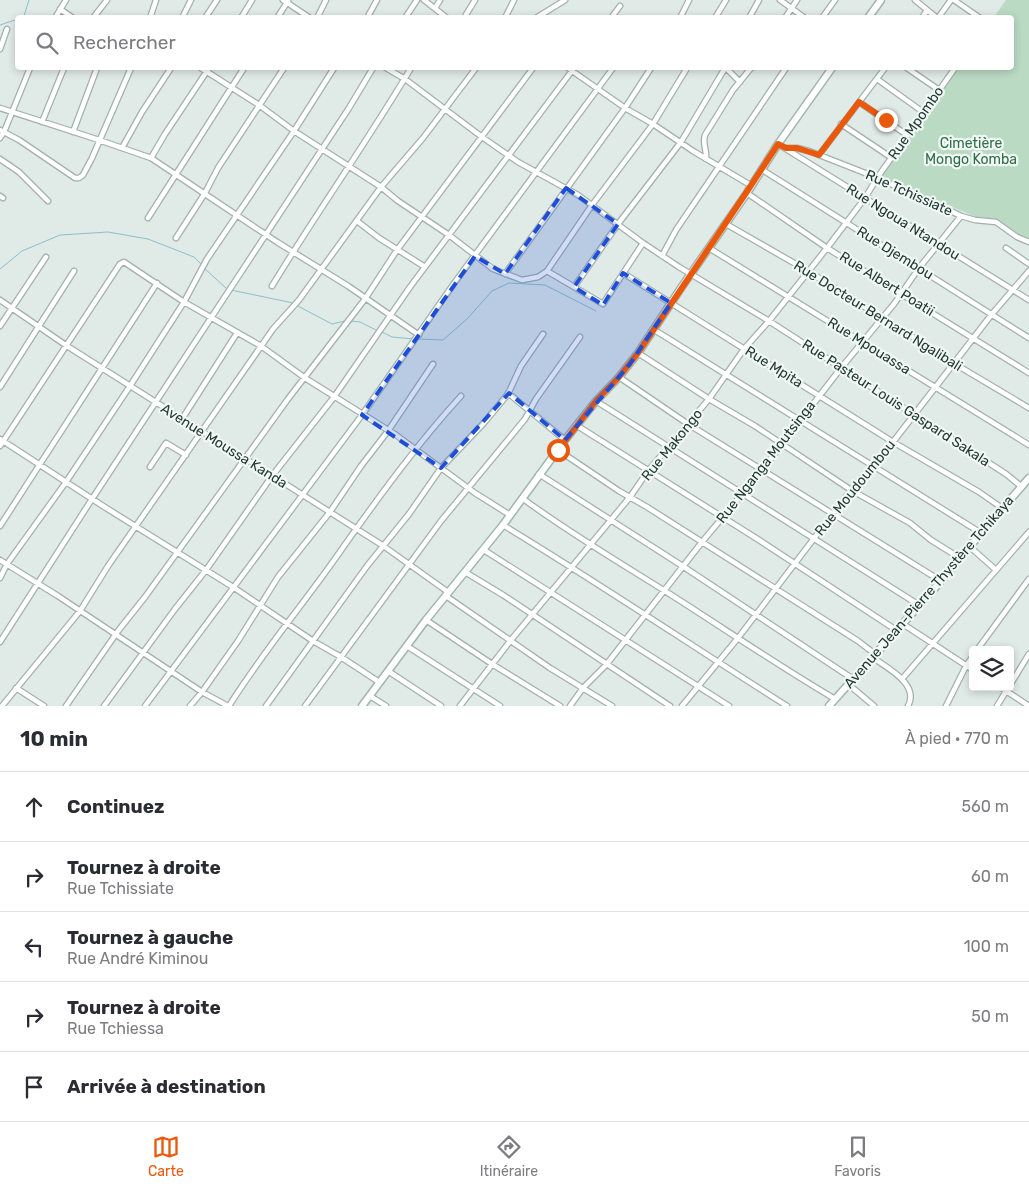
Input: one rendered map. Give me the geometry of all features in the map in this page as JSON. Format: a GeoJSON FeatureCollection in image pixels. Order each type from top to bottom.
{"type":"FeatureCollection","features":[{"type":"Feature","properties":{"kind":"street"},"geometry":{"type":"LineString","coordinates":[[57,15],[66,0]]}},
{"type":"Feature","properties":{"kind":"street"},"geometry":{"type":"LineString","coordinates":[[95,15],[107,0]]}},
{"type":"Feature","properties":{"kind":"street"},"geometry":{"type":"LineString","coordinates":[[151,15],[156,0]]}},
{"type":"Feature","properties":{"kind":"street"},"geometry":{"type":"LineString","coordinates":[[184,15],[191,0]]}},
{"type":"Feature","properties":{"kind":"street"},"geometry":{"type":"LineString","coordinates":[[208,15],[217,0]]}},
{"type":"Feature","properties":{"kind":"street"},"geometry":{"type":"LineString","coordinates":[[243,15],[252,0]]}},
{"type":"Feature","properties":{"kind":"street"},"geometry":{"type":"LineString","coordinates":[[318,15],[326,0]]}},
{"type":"Feature","properties":{"kind":"street"},"geometry":{"type":"LineString","coordinates":[[369,15],[377,0]]}},
{"type":"Feature","properties":{"kind":"street"},"geometry":{"type":"LineString","coordinates":[[407,15],[418,0]]}},
{"type":"Feature","properties":{"kind":"street"},"geometry":{"type":"LineString","coordinates":[[424,0],[444,15]]}},
{"type":"Feature","properties":{"kind":"street"},"geometry":{"type":"LineString","coordinates":[[436,8],[440,0]]}},
{"type":"Feature","properties":{"kind":"street"},"geometry":{"type":"LineString","coordinates":[[466,15],[475,0]]}},
{"type":"Feature","properties":{"kind":"street"},"geometry":{"type":"LineString","coordinates":[[506,15],[514,0]]}},
{"type":"Feature","properties":{"kind":"street"},"geometry":{"type":"LineString","coordinates":[[541,15],[565,0]]}},
{"type":"Feature","properties":{"kind":"street"},"geometry":{"type":"LineString","coordinates":[[682,15],[689,0]]}},
{"type":"Feature","properties":{"kind":"street"},"geometry":{"type":"LineString","coordinates":[[717,15],[726,0]]}},
{"type":"Feature","properties":{"kind":"street"},"geometry":{"type":"LineString","coordinates":[[751,15],[759,0]]}},
{"type":"Feature","properties":{"kind":"street"},"geometry":{"type":"LineString","coordinates":[[780,0],[800,15]]}},
{"type":"Feature","properties":{"kind":"street"},"geometry":{"type":"LineString","coordinates":[[787,15],[797,0]]}},
{"type":"Feature","properties":{"kind":"street"},"geometry":{"type":"LineString","coordinates":[[824,15],[835,0]]}},
{"type":"Feature","properties":{"kind":"street"},"geometry":{"type":"LineString","coordinates":[[870,15],[881,0]]}},
{"type":"Feature","properties":{"kind":"street"},"geometry":{"type":"LineString","coordinates":[[915,0],[934,15]]}},
{"type":"Feature","properties":{"kind":"street"},"geometry":{"type":"LineString","coordinates":[[940,15],[952,0],[975,15]]}},
{"type":"Feature","properties":{"kind":"street"},"geometry":{"type":"LineString","coordinates":[[279,15],[286,1],[306,15]]}},
{"type":"Feature","properties":{"kind":"street"},"geometry":{"type":"LineString","coordinates":[[613,15],[620,6]]}},
{"type":"Feature","properties":{"kind":"street"},"geometry":{"type":"LineString","coordinates":[[60,9],[69,15]]}},
{"type":"Feature","properties":{"kind":"street"},"geometry":{"type":"LineString","coordinates":[[924,15],[927,10]]}},
{"type":"Feature","properties":{"kind":"street"},"geometry":{"type":"LineString","coordinates":[[0,49],[8,29]]}},
{"type":"Feature","properties":{"kind":"street"},"geometry":{"type":"LineString","coordinates":[[0,138],[29,70]]}},
{"type":"Feature","properties":{"kind":"street"},"geometry":{"type":"LineString","coordinates":[[42,122],[63,70]]}},
{"type":"Feature","properties":{"kind":"street"},"geometry":{"type":"LineString","coordinates":[[73,132],[96,70]]}},
{"type":"Feature","properties":{"kind":"street"},"geometry":{"type":"LineString","coordinates":[[2,131],[19,140],[75,178],[79,178],[83,175],[100,140],[130,70]]}},
{"type":"Feature","properties":{"kind":"street"},"geometry":{"type":"LineString","coordinates":[[122,148],[142,112],[170,70]]}},
{"type":"Feature","properties":{"kind":"street"},"geometry":{"type":"LineString","coordinates":[[151,158],[207,70]]}},
{"type":"Feature","properties":{"kind":"street"},"geometry":{"type":"LineString","coordinates":[[209,70],[294,131],[381,187],[493,269],[522,280],[538,277],[547,271],[592,205],[653,124],[686,70]]}},
{"type":"Feature","properties":{"kind":"street"},"geometry":{"type":"LineString","coordinates":[[148,218],[243,70]]}},
{"type":"Feature","properties":{"kind":"street"},"geometry":{"type":"LineString","coordinates":[[176,238],[205,193],[218,168],[283,70]]}},
{"type":"Feature","properties":{"kind":"street"},"geometry":{"type":"LineString","coordinates":[[0,578],[7,564],[66,482],[130,386],[184,302],[206,259],[294,131],[333,70]]}},
{"type":"Feature","properties":{"kind":"street"},"geometry":{"type":"LineString","coordinates":[[0,642],[321,148],[349,108],[372,70]]}},
{"type":"Feature","properties":{"kind":"street","name":"Rue Pasteur Louis Gaspard Sakala"},"geometry":{"type":"LineString","coordinates":[[389,70],[405,79],[508,155],[566,188],[662,256],[769,321],[914,414],[1006,474],[1022,487]]}},
{"type":"Feature","properties":{"kind":"street"},"geometry":{"type":"LineString","coordinates":[[272,286],[410,70]]}},
{"type":"Feature","properties":{"kind":"street"},"geometry":{"type":"LineString","coordinates":[[2,706],[80,610],[273,329],[299,300],[381,187],[424,138],[474,70]]}},
{"type":"Feature","properties":{"kind":"street"},"geometry":{"type":"LineString","coordinates":[[66,706],[115,635],[304,378],[365,299],[397,250],[532,70]]}},
{"type":"Feature","properties":{"kind":"street"},"geometry":{"type":"LineString","coordinates":[[104,706],[206,570],[272,476],[334,397],[425,267],[571,70]]}},
{"type":"Feature","properties":{"kind":"street"},"geometry":{"type":"LineString","coordinates":[[573,70],[625,108],[752,186]]}},
{"type":"Feature","properties":{"kind":"street"},"geometry":{"type":"LineString","coordinates":[[145,706],[303,496],[612,70]]}},
{"type":"Feature","properties":{"kind":"street"},"geometry":{"type":"LineString","coordinates":[[505,274],[625,108],[650,70]]}},
{"type":"Feature","properties":{"kind":"street"},"geometry":{"type":"LineString","coordinates":[[574,287],[618,224],[681,142],[725,70]]}},
{"type":"Feature","properties":{"kind":"street"},"geometry":{"type":"LineString","coordinates":[[728,70],[740,82]]}},
{"type":"Feature","properties":{"kind":"street"},"geometry":{"type":"LineString","coordinates":[[706,159],[704,135],[749,70]]}},
{"type":"Feature","properties":{"kind":"street"},"geometry":{"type":"LineString","coordinates":[[662,256],[676,230],[785,70]]}},
{"type":"Feature","properties":{"kind":"street"},"geometry":{"type":"LineString","coordinates":[[362,706],[426,620],[503,525],[564,440],[638,353],[752,186],[778,144],[831,70]]}},
{"type":"Feature","properties":{"kind":"street"},"geometry":{"type":"LineString","coordinates":[[819,155],[884,70]]}},
{"type":"Feature","properties":{"kind":"street"},"geometry":{"type":"LineString","coordinates":[[910,70],[939,90]]}},
{"type":"Feature","properties":{"kind":"street","name":"Rue Mpombo"},"geometry":{"type":"LineString","coordinates":[[877,178],[954,70]]}},
{"type":"Feature","properties":{"kind":"street"},"geometry":{"type":"LineString","coordinates":[[877,79],[923,112]]}},
{"type":"Feature","properties":{"kind":"street"},"geometry":{"type":"LineString","coordinates":[[859,102],[907,135]]}},
{"type":"Feature","properties":{"kind":"street"},"geometry":{"type":"LineString","coordinates":[[0,108],[151,158],[419,334]]}},
{"type":"Feature","properties":{"kind":"street"},"geometry":{"type":"LineString","coordinates":[[841,124],[892,158]]}},
{"type":"Feature","properties":{"kind":"street","name":"Rue Ngoua Ntandou"},"geometry":{"type":"LineString","coordinates":[[778,144],[1029,300]]}},
{"type":"Feature","properties":{"kind":"street","name":"Rue Tchissiate"},"geometry":{"type":"LineString","coordinates":[[786,148],[797,148],[819,155],[926,199],[961,216],[975,220],[996,222],[1017,237],[1029,242]]}},
{"type":"Feature","properties":{"kind":"street"},"geometry":{"type":"LineString","coordinates":[[0,160],[19,172],[48,201]]}},
{"type":"Feature","properties":{"kind":"street","name":"Rue Djembou"},"geometry":{"type":"LineString","coordinates":[[761,169],[1029,338]]}},
{"type":"Feature","properties":{"kind":"street","name":"Rue Makongo"},"geometry":{"type":"LineString","coordinates":[[460,706],[511,640],[630,497],[648,471],[709,399],[744,349],[769,321],[827,248],[865,198],[877,178]]}},
{"type":"Feature","properties":{"kind":"street","name":"Rue Albert Poatii"},"geometry":{"type":"LineString","coordinates":[[746,193],[827,248],[1029,373]]}},
{"type":"Feature","properties":{"kind":"street","name":"Rue Nganga Moutsinga"},"geometry":{"type":"LineString","coordinates":[[570,706],[583,688],[606,665],[702,542],[762,470],[840,368],[902,293],[919,268],[961,216]]}},
{"type":"Feature","properties":{"kind":"street"},"geometry":{"type":"LineString","coordinates":[[357,221],[379,238],[425,267]]}},
{"type":"Feature","properties":{"kind":"street","name":"Rue Docteur Bernard Ngalibali"},"geometry":{"type":"LineString","coordinates":[[726,224],[808,271],[955,364],[1029,408]]}},
{"type":"Feature","properties":{"kind":"street"},"geometry":{"type":"LineString","coordinates":[[547,271],[603,304],[643,243]]}},
{"type":"Feature","properties":{"kind":"street","name":"Rue Mpouassa"},"geometry":{"type":"LineString","coordinates":[[709,248],[1029,445]]}},
{"type":"Feature","properties":{"kind":"street"},"geometry":{"type":"LineString","coordinates":[[1006,248],[1029,264]]}},
{"type":"Feature","properties":{"kind":"street"},"geometry":{"type":"LineString","coordinates":[[0,326],[46,257]]}},
{"type":"Feature","properties":{"kind":"street"},"geometry":{"type":"LineString","coordinates":[[380,682],[286,624],[233,587],[1,442],[122,262],[210,318],[261,346],[304,378],[388,431],[468,488],[510,515]]}},
{"type":"Feature","properties":{"kind":"street"},"geometry":{"type":"LineString","coordinates":[[0,387],[74,271]]}},
{"type":"Feature","properties":{"kind":"street","name":"Rue Moudoumbou"},"geometry":{"type":"LineString","coordinates":[[682,706],[756,615],[851,490],[893,442],[992,314],[1029,271]]}},
{"type":"Feature","properties":{"kind":"street","name":"Rue Mpita"},"geometry":{"type":"LineString","coordinates":[[623,272],[893,442],[979,492],[1002,508]]}},
{"type":"Feature","properties":{"kind":"street"},"geometry":{"type":"LineString","coordinates":[[0,526],[157,283]]}},
{"type":"Feature","properties":{"kind":"street","name":"Avenue Moussa Kanda"},"geometry":{"type":"LineString","coordinates":[[0,300],[67,346],[382,545],[550,668],[612,706]]}},
{"type":"Feature","properties":{"kind":"street"},"geometry":{"type":"LineString","coordinates":[[653,329],[873,464],[980,533]]}},
{"type":"Feature","properties":{"kind":"street"},"geometry":{"type":"LineString","coordinates":[[182,419],[237,333]]}},
{"type":"Feature","properties":{"kind":"street"},"geometry":{"type":"LineString","coordinates":[[266,706],[382,545],[409,514],[441,468],[483,424],[508,393],[521,366],[543,334]]}},
{"type":"Feature","properties":{"kind":"street"},"geometry":{"type":"LineString","coordinates":[[305,706],[408,565],[468,488],[520,426],[580,337]]}},
{"type":"Feature","properties":{"kind":"street"},"geometry":{"type":"LineString","coordinates":[[638,353],[826,472],[851,490],[910,523],[931,540],[960,558]]}},
{"type":"Feature","properties":{"kind":"street"},"geometry":{"type":"LineString","coordinates":[[190,706],[202,692],[261,606],[278,576],[330,512],[433,364]]}},
{"type":"Feature","properties":{"kind":"street"},"geometry":{"type":"LineString","coordinates":[[619,377],[688,424],[941,581]]}},
{"type":"Feature","properties":{"kind":"street"},"geometry":{"type":"LineString","coordinates":[[508,393],[519,400],[529,411],[564,440]]}},
{"type":"Feature","properties":{"kind":"street"},"geometry":{"type":"LineString","coordinates":[[0,560],[172,670],[202,692],[229,706],[250,672],[414,449],[461,396]]}},
{"type":"Feature","properties":{"kind":"street"},"geometry":{"type":"LineString","coordinates":[[596,401],[918,605]]}},
{"type":"Feature","properties":{"kind":"street"},"geometry":{"type":"LineString","coordinates":[[576,425],[896,630]]}},
{"type":"Feature","properties":{"kind":"street"},"geometry":{"type":"LineString","coordinates":[[150,467],[166,443],[186,455]]}},
{"type":"Feature","properties":{"kind":"street"},"geometry":{"type":"LineString","coordinates":[[558,450],[776,589],[874,656],[907,685],[911,700],[908,706]]}},
{"type":"Feature","properties":{"kind":"street"},"geometry":{"type":"LineString","coordinates":[[539,474],[684,566],[756,615],[851,681],[874,706]]}},
{"type":"Feature","properties":{"kind":"street","name":"Avenue Jean-Pierre Thystère Tchikaya"},"geometry":{"type":"LineString","coordinates":[[829,706],[941,581],[980,533],[1029,478]]}},
{"type":"Feature","properties":{"kind":"street"},"geometry":{"type":"LineString","coordinates":[[522,498],[554,522],[738,638],[785,670],[835,699]]}},
{"type":"Feature","properties":{"kind":"street"},"geometry":{"type":"LineString","coordinates":[[503,525],[573,567],[645,616],[787,706]]}},
{"type":"Feature","properties":{"kind":"street"},"geometry":{"type":"LineString","coordinates":[[902,679],[1029,532]]}},
{"type":"Feature","properties":{"kind":"street"},"geometry":{"type":"LineString","coordinates":[[969,546],[996,570]]}},
{"type":"Feature","properties":{"kind":"street"},"geometry":{"type":"LineString","coordinates":[[484,550],[729,706]]}},
{"type":"Feature","properties":{"kind":"street"},"geometry":{"type":"LineString","coordinates":[[465,572],[670,706]]}},
{"type":"Feature","properties":{"kind":"street"},"geometry":{"type":"LineString","coordinates":[[980,646],[1029,579]]}},
{"type":"Feature","properties":{"kind":"street"},"geometry":{"type":"LineString","coordinates":[[426,620],[560,706]]}},
{"type":"Feature","properties":{"kind":"street"},"geometry":{"type":"LineString","coordinates":[[903,624],[969,668]]}},
{"type":"Feature","properties":{"kind":"street"},"geometry":{"type":"LineString","coordinates":[[407,646],[500,706]]}},
{"type":"Feature","properties":{"kind":"street"},"geometry":{"type":"LineString","coordinates":[[1014,678],[1029,654]]}},
{"type":"Feature","properties":{"kind":"street"},"geometry":{"type":"LineString","coordinates":[[946,706],[969,662]]}},
{"type":"Feature","properties":{"kind":"street"},"geometry":{"type":"LineString","coordinates":[[388,670],[441,706]]}},
{"type":"Feature","properties":{"kind":"street"},"geometry":{"type":"LineString","coordinates":[[16,688],[44,706]]}},
{"type":"Feature","properties":{"kind":"street"},"geometry":{"type":"LineString","coordinates":[[997,706],[1006,691]]}},
{"type":"Feature","properties":{"kind":"street"},"geometry":{"type":"LineString","coordinates":[[1012,691],[1029,706]]}},
{"type":"Feature","properties":{"kind":"street"},"geometry":{"type":"LineString","coordinates":[[370,696],[386,706]]}},
{"type":"Feature","properties":{"kind":"highlighted area"},"geometry":{"type":"Polygon","coordinates":[[[566,188],[618,224],[574,287],[603,305],[623,273],[671,303],[630,364],[565,440],[509,393],[441,468],[362,415],[475,256],[505,274],[566,188]]]}},
{"type":"Feature","properties":{"kind":"green space","name":"Cimetière Mongo Komba"},"geometry":{"type":"Polygon","coordinates":[[[1006,0],[1029,0],[1029,239],[881,177],[958,70],[1014,70],[1014,15],[995,15],[1006,0]]]}},
{"type":"Feature","properties":{"kind":"waterway"},"geometry":{"type":"LineString","coordinates":[[24,15],[29,0]]}},
{"type":"Feature","properties":{"kind":"waterway"},"geometry":{"type":"LineString","coordinates":[[0,25],[15,20]]}},
{"type":"Feature","properties":{"kind":"waterway"},"geometry":{"type":"LineString","coordinates":[[0,269],[22,251],[60,235],[108,232],[148,239],[194,257],[202,265]]}},
{"type":"Feature","properties":{"kind":"waterway"},"geometry":{"type":"LineString","coordinates":[[204,268],[227,289]]}},
{"type":"Feature","properties":{"kind":"waterway"},"geometry":{"type":"LineString","coordinates":[[418,339],[443,340],[467,319],[492,291],[509,283],[545,285],[596,311]]}},
{"type":"Feature","properties":{"kind":"waterway"},"geometry":{"type":"LineString","coordinates":[[231,290],[293,303]]}},
{"type":"Feature","properties":{"kind":"waterway"},"geometry":{"type":"LineString","coordinates":[[296,305],[332,324],[345,321]]}},
{"type":"Feature","properties":{"kind":"waterway"},"geometry":{"type":"LineString","coordinates":[[351,321],[360,322],[378,331]]}},
{"type":"Feature","properties":{"kind":"waterway"},"geometry":{"type":"LineString","coordinates":[[382,332],[392,337],[414,339]]}},
{"type":"Feature","properties":{"kind":"route"},"geometry":{"type":"LineString","coordinates":[[558,450],[596,401],[619,377],[638,353],[778,144],[786,148],[797,148],[819,155],[859,102],[886,120]]}}]}
